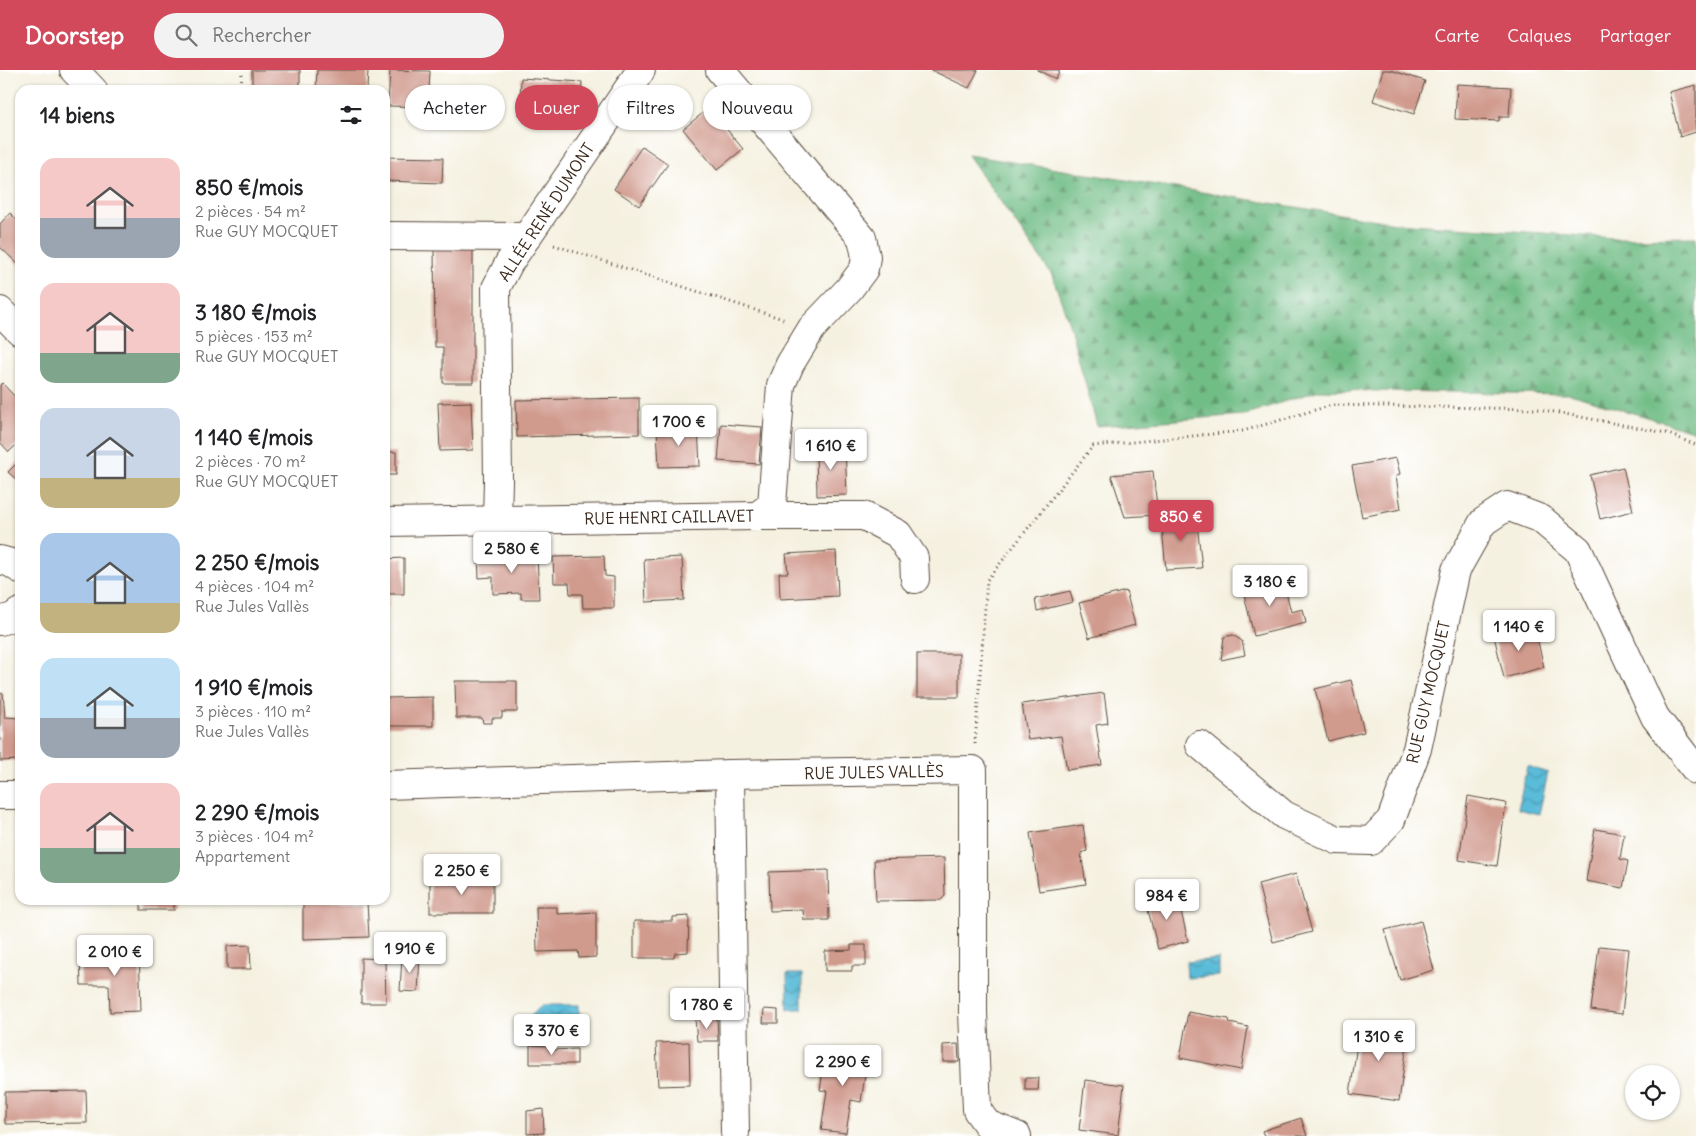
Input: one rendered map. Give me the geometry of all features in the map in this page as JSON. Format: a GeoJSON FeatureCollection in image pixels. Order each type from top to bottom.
{"type":"FeatureCollection","features":[{"type":"Feature","properties":{"kind":"street"},"geometry":{"type":"LineString","coordinates":[[74,70],[88,85]]}},
{"type":"Feature","properties":{"kind":"street","name":"ALLÉE RENÉ DUMONT"},"geometry":{"type":"LineString","coordinates":[[497,519],[496,288],[509,263],[641,70]]}},
{"type":"Feature","properties":{"kind":"street"},"geometry":{"type":"LineString","coordinates":[[720,70],[862,238],[866,257],[864,268],[849,289],[812,328],[790,364],[781,386],[772,505],[757,516]]}},
{"type":"Feature","properties":{"kind":"street"},"geometry":{"type":"LineString","coordinates":[[390,236],[527,237]]}},
{"type":"Feature","properties":{"kind":"street"},"geometry":{"type":"LineString","coordinates":[[0,310],[15,326]]}},
{"type":"Feature","properties":{"kind":"street","name":"RUE GUY MOCQUET"},"geometry":{"type":"LineString","coordinates":[[1200,745],[1284,815],[1337,840],[1371,841],[1391,820],[1418,749],[1456,570],[1483,522],[1507,506],[1541,519],[1578,550],[1656,716],[1696,770]]}},
{"type":"Feature","properties":{"kind":"street","name":"RUE HENRI CAILLAVET"},"geometry":{"type":"LineString","coordinates":[[390,522],[497,519],[864,516],[898,534],[914,558],[915,579]]}},
{"type":"Feature","properties":{"kind":"street"},"geometry":{"type":"LineString","coordinates":[[0,621],[15,616]]}},
{"type":"Feature","properties":{"kind":"street"},"geometry":{"type":"LineString","coordinates":[[972,770],[973,1012],[977,1110],[987,1124],[1017,1136]]}},
{"type":"Feature","properties":{"kind":"street","name":"RUE JULES VALLÈS"},"geometry":{"type":"LineString","coordinates":[[390,785],[730,774],[972,770]]}},
{"type":"Feature","properties":{"kind":"street"},"geometry":{"type":"LineString","coordinates":[[730,774],[735,1133]]}},
{"type":"Feature","properties":{"kind":"street"},"geometry":{"type":"LineString","coordinates":[[0,795],[15,795]]}},
{"type":"Feature","properties":{"kind":"path"},"geometry":{"type":"LineString","coordinates":[[241,85],[242,70]]}},
{"type":"Feature","properties":{"kind":"path"},"geometry":{"type":"LineString","coordinates":[[527,237],[812,328]]}},
{"type":"Feature","properties":{"kind":"path"},"geometry":{"type":"LineString","coordinates":[[972,770],[987,580],[1093,446],[1243,431],[1332,405],[1538,410],[1666,433],[1696,444]]}},
{"type":"Feature","properties":{"kind":"green space"},"geometry":{"type":"Polygon","coordinates":[[[968,155],[1396,223],[1615,238],[1696,237],[1696,432],[1570,394],[1320,390],[1243,415],[1097,426],[1069,323],[1052,275],[968,155]]]}},
{"type":"Feature","properties":{"kind":"water"},"geometry":{"type":"Polygon","coordinates":[[[1527,766],[1548,773],[1539,814],[1518,809],[1527,766]]]}},
{"type":"Feature","properties":{"kind":"water"},"geometry":{"type":"Polygon","coordinates":[[[1219,959],[1219,976],[1187,978],[1186,962],[1219,959]]]}},
{"type":"Feature","properties":{"kind":"water"},"geometry":{"type":"Polygon","coordinates":[[[787,974],[802,974],[802,1009],[788,1009],[787,974]]]}},
{"type":"Feature","properties":{"kind":"water"},"geometry":{"type":"Polygon","coordinates":[[[542,1005],[579,1005],[579,1025],[551,1026],[543,1033],[528,1019],[542,1005]]]}},
{"type":"Feature","properties":{"kind":"building"},"geometry":{"type":"Polygon","coordinates":[[[252,70],[300,70],[300,85],[252,85],[252,70]]]}},
{"type":"Feature","properties":{"kind":"building"},"geometry":{"type":"Polygon","coordinates":[[[317,70],[368,70],[367,85],[316,85],[317,70]]]}},
{"type":"Feature","properties":{"kind":"building"},"geometry":{"type":"Polygon","coordinates":[[[390,70],[430,71],[429,85],[405,85],[405,106],[390,106],[390,70]]]}},
{"type":"Feature","properties":{"kind":"building"},"geometry":{"type":"Polygon","coordinates":[[[931,70],[978,70],[969,88],[931,70]]]}},
{"type":"Feature","properties":{"kind":"building"},"geometry":{"type":"Polygon","coordinates":[[[1037,70],[1060,70],[1056,79],[1037,70]]]}},
{"type":"Feature","properties":{"kind":"building"},"geometry":{"type":"Polygon","coordinates":[[[1383,70],[1390,70],[1425,81],[1414,114],[1373,101],[1383,70]]]}},
{"type":"Feature","properties":{"kind":"building"},"geometry":{"type":"Polygon","coordinates":[[[521,78],[582,82],[582,85],[521,85],[521,78]]]}},
{"type":"Feature","properties":{"kind":"building"},"geometry":{"type":"Polygon","coordinates":[[[1457,84],[1511,87],[1509,117],[1499,117],[1499,121],[1455,119],[1457,84]]]}},
{"type":"Feature","properties":{"kind":"building"},"geometry":{"type":"Polygon","coordinates":[[[1696,85],[1696,132],[1680,137],[1669,92],[1696,85]]]}},
{"type":"Feature","properties":{"kind":"building"},"geometry":{"type":"Polygon","coordinates":[[[703,113],[703,130],[727,130],[743,149],[717,170],[684,130],[693,130],[693,121],[703,113]]]}},
{"type":"Feature","properties":{"kind":"building"},"geometry":{"type":"Polygon","coordinates":[[[642,146],[668,164],[639,206],[614,189],[642,146]]]}},
{"type":"Feature","properties":{"kind":"building"},"geometry":{"type":"Polygon","coordinates":[[[390,157],[443,158],[442,183],[390,181],[390,157]]]}},
{"type":"Feature","properties":{"kind":"building"},"geometry":{"type":"Polygon","coordinates":[[[10,213],[15,218],[15,261],[0,247],[0,224],[10,213]]]}},
{"type":"Feature","properties":{"kind":"building"},"geometry":{"type":"Polygon","coordinates":[[[473,243],[473,383],[443,383],[443,347],[435,347],[434,244],[473,243]]]}},
{"type":"Feature","properties":{"kind":"building"},"geometry":{"type":"Polygon","coordinates":[[[2,383],[15,397],[15,446],[9,452],[0,442],[0,385],[2,383]]]}},
{"type":"Feature","properties":{"kind":"building"},"geometry":{"type":"Polygon","coordinates":[[[639,398],[639,434],[517,437],[516,400],[639,398]]]}},
{"type":"Feature","properties":{"kind":"building"},"geometry":{"type":"Polygon","coordinates":[[[471,402],[473,450],[440,451],[438,403],[471,402]]]}},
{"type":"Feature","properties":{"kind":"building"},"geometry":{"type":"Polygon","coordinates":[[[721,424],[762,427],[759,464],[718,461],[721,424]]]}},
{"type":"Feature","properties":{"kind":"building"},"geometry":{"type":"Polygon","coordinates":[[[698,427],[700,466],[659,467],[657,429],[698,427]]]}},
{"type":"Feature","properties":{"kind":"building"},"geometry":{"type":"Polygon","coordinates":[[[816,446],[845,446],[847,495],[817,496],[816,446]]]}},
{"type":"Feature","properties":{"kind":"building"},"geometry":{"type":"Polygon","coordinates":[[[390,452],[396,452],[396,475],[390,475],[390,452]]]}},
{"type":"Feature","properties":{"kind":"building"},"geometry":{"type":"Polygon","coordinates":[[[1396,458],[1400,474],[1396,476],[1401,509],[1362,517],[1352,466],[1396,458]]]}},
{"type":"Feature","properties":{"kind":"building"},"geometry":{"type":"Polygon","coordinates":[[[15,465],[15,478],[8,472],[15,465]]]}},
{"type":"Feature","properties":{"kind":"building"},"geometry":{"type":"Polygon","coordinates":[[[1623,467],[1633,511],[1600,519],[1590,475],[1623,467]]]}},
{"type":"Feature","properties":{"kind":"building"},"geometry":{"type":"Polygon","coordinates":[[[1153,471],[1158,515],[1125,517],[1111,475],[1153,471]]]}},
{"type":"Feature","properties":{"kind":"building"},"geometry":{"type":"Polygon","coordinates":[[[1196,514],[1202,568],[1166,570],[1161,517],[1196,514]]]}},
{"type":"Feature","properties":{"kind":"building"},"geometry":{"type":"Polygon","coordinates":[[[836,551],[838,596],[780,599],[779,573],[788,573],[786,554],[836,551]]]}},
{"type":"Feature","properties":{"kind":"building"},"geometry":{"type":"Polygon","coordinates":[[[537,554],[539,599],[521,599],[521,593],[493,594],[493,577],[479,578],[478,556],[537,554]]]}},
{"type":"Feature","properties":{"kind":"building"},"geometry":{"type":"Polygon","coordinates":[[[604,556],[605,576],[614,577],[614,608],[583,608],[582,594],[570,594],[569,583],[554,583],[553,557],[604,556]]]}},
{"type":"Feature","properties":{"kind":"building"},"geometry":{"type":"Polygon","coordinates":[[[682,557],[684,600],[646,602],[644,559],[682,557]]]}},
{"type":"Feature","properties":{"kind":"building"},"geometry":{"type":"Polygon","coordinates":[[[404,558],[404,594],[390,594],[390,559],[404,558]]]}},
{"type":"Feature","properties":{"kind":"building"},"geometry":{"type":"Polygon","coordinates":[[[1282,576],[1291,612],[1303,609],[1306,623],[1254,636],[1242,586],[1282,576]]]}},
{"type":"Feature","properties":{"kind":"building"},"geometry":{"type":"Polygon","coordinates":[[[1070,591],[1073,602],[1037,611],[1035,599],[1070,591]]]}},
{"type":"Feature","properties":{"kind":"building"},"geometry":{"type":"Polygon","coordinates":[[[1126,591],[1135,625],[1089,638],[1079,603],[1126,591]]]}},
{"type":"Feature","properties":{"kind":"building"},"geometry":{"type":"Polygon","coordinates":[[[1534,625],[1544,667],[1504,678],[1494,636],[1534,625]]]}},
{"type":"Feature","properties":{"kind":"building"},"geometry":{"type":"Polygon","coordinates":[[[1233,635],[1242,641],[1245,655],[1221,660],[1224,637],[1233,635]]]}},
{"type":"Feature","properties":{"kind":"building"},"geometry":{"type":"Polygon","coordinates":[[[917,654],[959,654],[959,697],[917,697],[917,654]]]}},
{"type":"Feature","properties":{"kind":"building"},"geometry":{"type":"Polygon","coordinates":[[[1351,680],[1364,732],[1328,741],[1315,689],[1351,680]]]}},
{"type":"Feature","properties":{"kind":"building"},"geometry":{"type":"Polygon","coordinates":[[[455,681],[517,681],[517,712],[502,712],[502,718],[492,718],[492,723],[483,723],[482,718],[456,718],[455,681]]]}},
{"type":"Feature","properties":{"kind":"building"},"geometry":{"type":"Polygon","coordinates":[[[3,693],[5,717],[15,718],[15,760],[0,761],[0,694],[3,693]]]}},
{"type":"Feature","properties":{"kind":"building"},"geometry":{"type":"Polygon","coordinates":[[[1104,693],[1108,723],[1096,725],[1102,765],[1067,770],[1061,736],[1028,740],[1022,704],[1104,693]]]}},
{"type":"Feature","properties":{"kind":"building"},"geometry":{"type":"Polygon","coordinates":[[[433,697],[433,726],[390,726],[390,698],[433,697]]]}},
{"type":"Feature","properties":{"kind":"building"},"geometry":{"type":"Polygon","coordinates":[[[1468,796],[1506,803],[1497,866],[1459,860],[1468,796]]]}},
{"type":"Feature","properties":{"kind":"building"},"geometry":{"type":"Polygon","coordinates":[[[1083,825],[1087,851],[1081,853],[1086,884],[1039,891],[1030,833],[1083,825]]]}},
{"type":"Feature","properties":{"kind":"building"},"geometry":{"type":"Polygon","coordinates":[[[1595,829],[1624,834],[1620,859],[1628,861],[1623,888],[1586,881],[1595,829]]]}},
{"type":"Feature","properties":{"kind":"building"},"geometry":{"type":"Polygon","coordinates":[[[944,858],[945,896],[941,900],[876,901],[874,860],[944,858]]]}},
{"type":"Feature","properties":{"kind":"building"},"geometry":{"type":"Polygon","coordinates":[[[828,870],[829,920],[804,920],[803,910],[770,911],[769,872],[828,870]]]}},
{"type":"Feature","properties":{"kind":"building"},"geometry":{"type":"Polygon","coordinates":[[[1296,874],[1312,932],[1273,942],[1258,884],[1296,874]]]}},
{"type":"Feature","properties":{"kind":"building"},"geometry":{"type":"Polygon","coordinates":[[[430,879],[493,879],[493,913],[430,913],[430,879]]]}},
{"type":"Feature","properties":{"kind":"building"},"geometry":{"type":"Polygon","coordinates":[[[1177,894],[1188,941],[1158,949],[1146,902],[1177,894]]]}},
{"type":"Feature","properties":{"kind":"building"},"geometry":{"type":"Polygon","coordinates":[[[141,905],[174,905],[174,910],[141,910],[141,905]]]}},
{"type":"Feature","properties":{"kind":"building"},"geometry":{"type":"Polygon","coordinates":[[[303,905],[367,905],[369,937],[303,939],[303,905]]]}},
{"type":"Feature","properties":{"kind":"building"},"geometry":{"type":"Polygon","coordinates":[[[536,907],[557,907],[557,914],[596,912],[596,957],[579,958],[578,951],[537,952],[536,907]]]}},
{"type":"Feature","properties":{"kind":"building"},"geometry":{"type":"Polygon","coordinates":[[[689,916],[688,952],[675,953],[674,958],[634,958],[634,921],[673,921],[673,917],[689,916]]]}},
{"type":"Feature","properties":{"kind":"building"},"geometry":{"type":"Polygon","coordinates":[[[1421,921],[1434,970],[1400,980],[1385,930],[1421,921]]]}},
{"type":"Feature","properties":{"kind":"building"},"geometry":{"type":"Polygon","coordinates":[[[250,945],[251,969],[227,969],[227,946],[250,945]]]}},
{"type":"Feature","properties":{"kind":"building"},"geometry":{"type":"Polygon","coordinates":[[[851,945],[866,945],[866,966],[852,966],[852,971],[825,971],[825,951],[851,950],[851,945]]]}},
{"type":"Feature","properties":{"kind":"building"},"geometry":{"type":"Polygon","coordinates":[[[1599,946],[1629,949],[1622,1014],[1591,1010],[1599,946]]]}},
{"type":"Feature","properties":{"kind":"building"},"geometry":{"type":"Polygon","coordinates":[[[139,951],[141,1011],[110,1012],[109,985],[81,985],[80,953],[139,951]]]}},
{"type":"Feature","properties":{"kind":"building"},"geometry":{"type":"Polygon","coordinates":[[[402,956],[420,956],[418,992],[400,991],[402,956]]]}},
{"type":"Feature","properties":{"kind":"building"},"geometry":{"type":"Polygon","coordinates":[[[361,958],[385,959],[386,1003],[361,1003],[361,958]]]}},
{"type":"Feature","properties":{"kind":"building"},"geometry":{"type":"Polygon","coordinates":[[[764,1009],[778,1010],[778,1023],[763,1023],[764,1009]]]}},
{"type":"Feature","properties":{"kind":"building"},"geometry":{"type":"Polygon","coordinates":[[[1188,1012],[1229,1019],[1230,1023],[1248,1027],[1241,1070],[1180,1058],[1188,1012]]]}},
{"type":"Feature","properties":{"kind":"building"},"geometry":{"type":"Polygon","coordinates":[[[695,1019],[717,1019],[718,1041],[697,1041],[695,1019]]]}},
{"type":"Feature","properties":{"kind":"building"},"geometry":{"type":"Polygon","coordinates":[[[1360,1023],[1409,1030],[1399,1101],[1350,1094],[1360,1023]]]}},
{"type":"Feature","properties":{"kind":"building"},"geometry":{"type":"Polygon","coordinates":[[[689,1042],[690,1085],[658,1086],[656,1043],[689,1042]]]}},
{"type":"Feature","properties":{"kind":"building"},"geometry":{"type":"Polygon","coordinates":[[[958,1044],[959,1062],[943,1062],[943,1045],[958,1044]]]}},
{"type":"Feature","properties":{"kind":"building"},"geometry":{"type":"Polygon","coordinates":[[[530,1045],[549,1046],[549,1050],[577,1049],[577,1064],[530,1064],[530,1045]]]}},
{"type":"Feature","properties":{"kind":"building"},"geometry":{"type":"Polygon","coordinates":[[[826,1051],[876,1059],[873,1076],[865,1075],[861,1102],[851,1100],[846,1133],[821,1130],[827,1091],[820,1090],[826,1051]]]}},
{"type":"Feature","properties":{"kind":"building"},"geometry":{"type":"Polygon","coordinates":[[[1025,1078],[1039,1078],[1038,1090],[1025,1090],[1025,1078]]]}},
{"type":"Feature","properties":{"kind":"building"},"geometry":{"type":"Polygon","coordinates":[[[1085,1080],[1124,1085],[1118,1135],[1079,1130],[1085,1080]]]}},
{"type":"Feature","properties":{"kind":"building"},"geometry":{"type":"Polygon","coordinates":[[[86,1091],[87,1123],[5,1124],[5,1092],[86,1091]]]}},
{"type":"Feature","properties":{"kind":"building"},"geometry":{"type":"Polygon","coordinates":[[[543,1109],[544,1133],[527,1134],[527,1111],[543,1109]]]}},
{"type":"Feature","properties":{"kind":"building"},"geometry":{"type":"Polygon","coordinates":[[[1301,1118],[1307,1136],[1264,1136],[1262,1131],[1301,1118]]]}}]}
